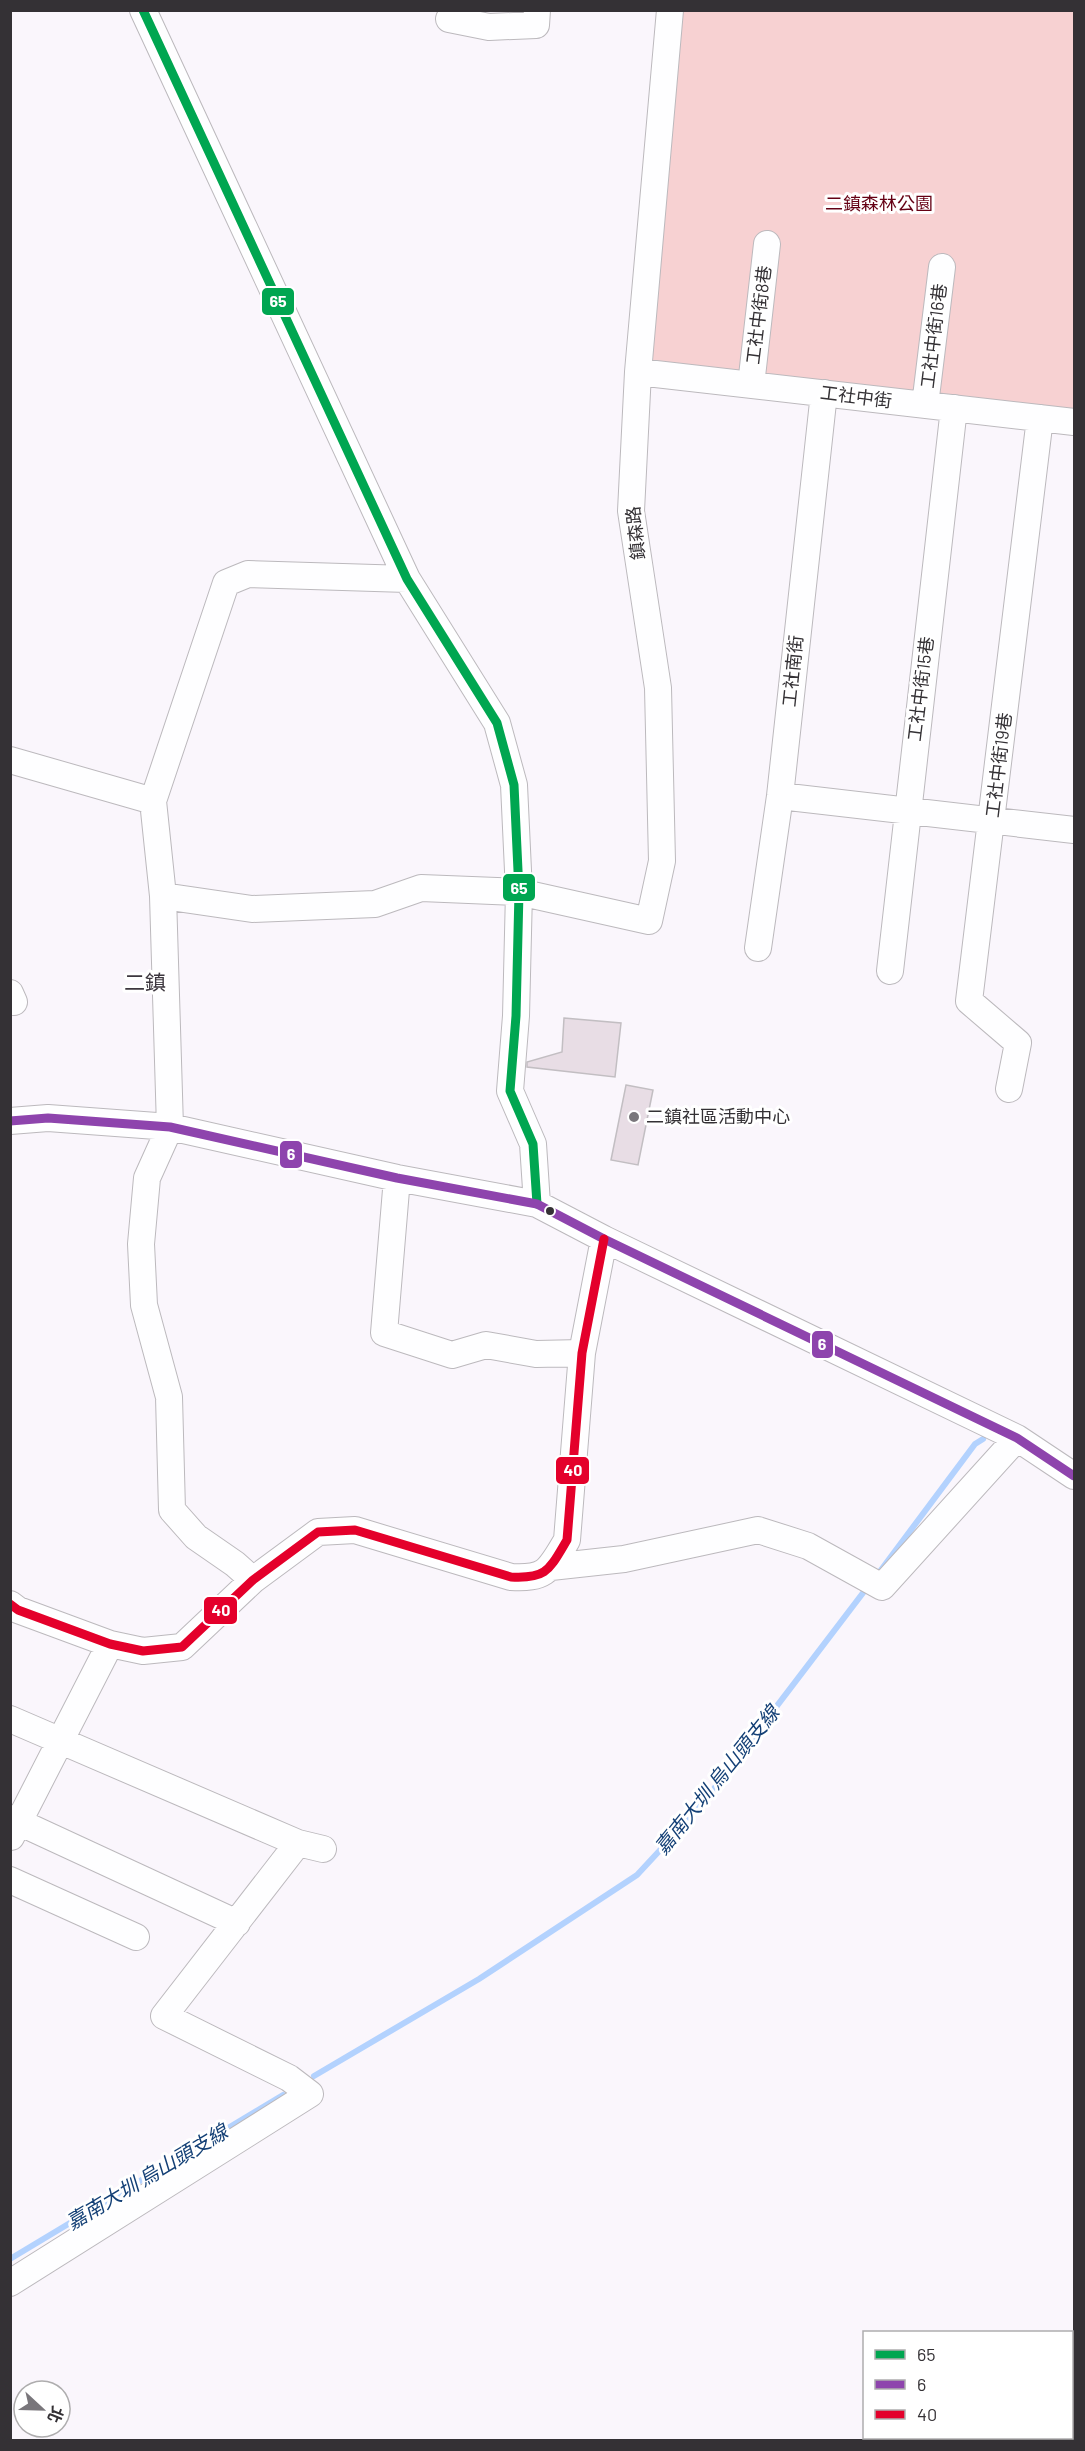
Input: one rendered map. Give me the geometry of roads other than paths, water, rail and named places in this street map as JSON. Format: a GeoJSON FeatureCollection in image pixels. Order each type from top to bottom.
{"type":"FeatureCollection","features":[{"type":"Feature","properties":{"kind":"street"},"geometry":{"type":"LineString","coordinates":[[143,10],[407,579],[497,723],[514,785],[519,892],[516,1016],[510,1091],[533,1144],[537,1204]]}},
{"type":"Feature","properties":{"kind":"street"},"geometry":{"type":"LineString","coordinates":[[450,19],[489,27],[536,25],[537,10]]}},
{"type":"Feature","properties":{"kind":"street","name":"鎮森路"},"geometry":{"type":"LineString","coordinates":[[519,892],[649,921],[662,861],[658,688],[631,511],[638,372],[670,10]]}},
{"type":"Feature","properties":{"kind":"street","name":"工社中街8巷"},"geometry":{"type":"LineString","coordinates":[[751,385],[767,244]]}},
{"type":"Feature","properties":{"kind":"street","name":"工社中街16巷"},"geometry":{"type":"LineString","coordinates":[[925,405],[942,267]]}},
{"type":"Feature","properties":{"kind":"street","name":"工社中街"},"geometry":{"type":"LineString","coordinates":[[638,372],[1074,422]]}},
{"type":"Feature","properties":{"kind":"street","name":"工社南街"},"geometry":{"type":"LineString","coordinates":[[758,948],[780,796],[824,393]]}},
{"type":"Feature","properties":{"kind":"street","name":"工社中街15巷"},"geometry":{"type":"LineString","coordinates":[[890,971],[906,811],[954,408]]}},
{"type":"Feature","properties":{"kind":"street","name":"工社中街19巷"},"geometry":{"type":"LineString","coordinates":[[1009,1089],[1018,1043],[969,1001],[1040,418]]}},
{"type":"Feature","properties":{"kind":"street"},"geometry":{"type":"LineString","coordinates":[[252,1580],[235,1564],[196,1537],[172,1510],[169,1397],[144,1305],[141,1244],[147,1178],[170,1127],[163,896],[153,801],[226,583],[248,574],[407,579]]}},
{"type":"Feature","properties":{"kind":"street"},"geometry":{"type":"LineString","coordinates":[[10,760],[153,801]]}},
{"type":"Feature","properties":{"kind":"street"},"geometry":{"type":"LineString","coordinates":[[780,796],[1074,830]]}},
{"type":"Feature","properties":{"kind":"street"},"geometry":{"type":"LineString","coordinates":[[163,896],[252,909],[375,904],[421,888],[519,892]]}},
{"type":"Feature","properties":{"kind":"street"},"geometry":{"type":"LineString","coordinates":[[10,1121],[48,1118],[170,1127],[397,1178],[537,1204],[604,1239],[1017,1438],[1074,1476]]}},
{"type":"Feature","properties":{"kind":"street"},"geometry":{"type":"LineString","coordinates":[[397,1178],[384,1333],[452,1355],[486,1345],[536,1354],[582,1353]]}},
{"type":"Feature","properties":{"kind":"street"},"geometry":{"type":"LineString","coordinates":[[10,1604],[18,1610],[110,1644],[143,1651],[182,1647],[252,1580],[318,1532],[355,1530],[511,1577],[534,1578],[551,1567],[567,1540],[582,1353],[604,1239]]}},
{"type":"Feature","properties":{"kind":"street"},"geometry":{"type":"LineString","coordinates":[[551,1567],[624,1559],[758,1530],[808,1546],[882,1587],[1017,1438]]}},
{"type":"Feature","properties":{"kind":"street"},"geometry":{"type":"LineString","coordinates":[[110,1644],[13,1826],[237,1923]]}},
{"type":"Feature","properties":{"kind":"street"},"geometry":{"type":"LineString","coordinates":[[10,1719],[250,1824],[298,1843],[323,1849]]}},
{"type":"Feature","properties":{"kind":"street"},"geometry":{"type":"LineString","coordinates":[[10,2283],[310,2094],[289,2078],[164,2016],[298,1843]]}},
{"type":"Feature","properties":{"kind":"street"},"geometry":{"type":"LineString","coordinates":[[10,1880],[136,1937]]}},
{"type":"Feature","properties":{"kind":"waterway","name":"嘉南大圳 烏山頭支線"},"geometry":{"type":"LineString","coordinates":[[881,1570],[975,1444],[983,1439]]}},
{"type":"Feature","properties":{"kind":"waterway","name":"嘉南大圳 烏山頭支線"},"geometry":{"type":"LineString","coordinates":[[314,2076],[479,1979],[637,1875],[700,1807],[869,1585]]}},
{"type":"Feature","properties":{"kind":"waterway","name":"嘉南大圳 烏山頭支線"},"geometry":{"type":"LineString","coordinates":[[10,2259],[283,2095]]}},
{"type":"Feature","properties":{"kind":"place","name":"二鎮社區活動中心"},"geometry":{"type":"Point","coordinates":[634,1117]}},
{"type":"Feature","properties":{"kind":"district","name":"二鎮"},"geometry":{"type":"Point","coordinates":[145,983]}},
{"type":"Feature","properties":{"kind":"park label","name":"二鎮森林公園"},"geometry":{"type":"Point","coordinates":[879,204]}}]}
